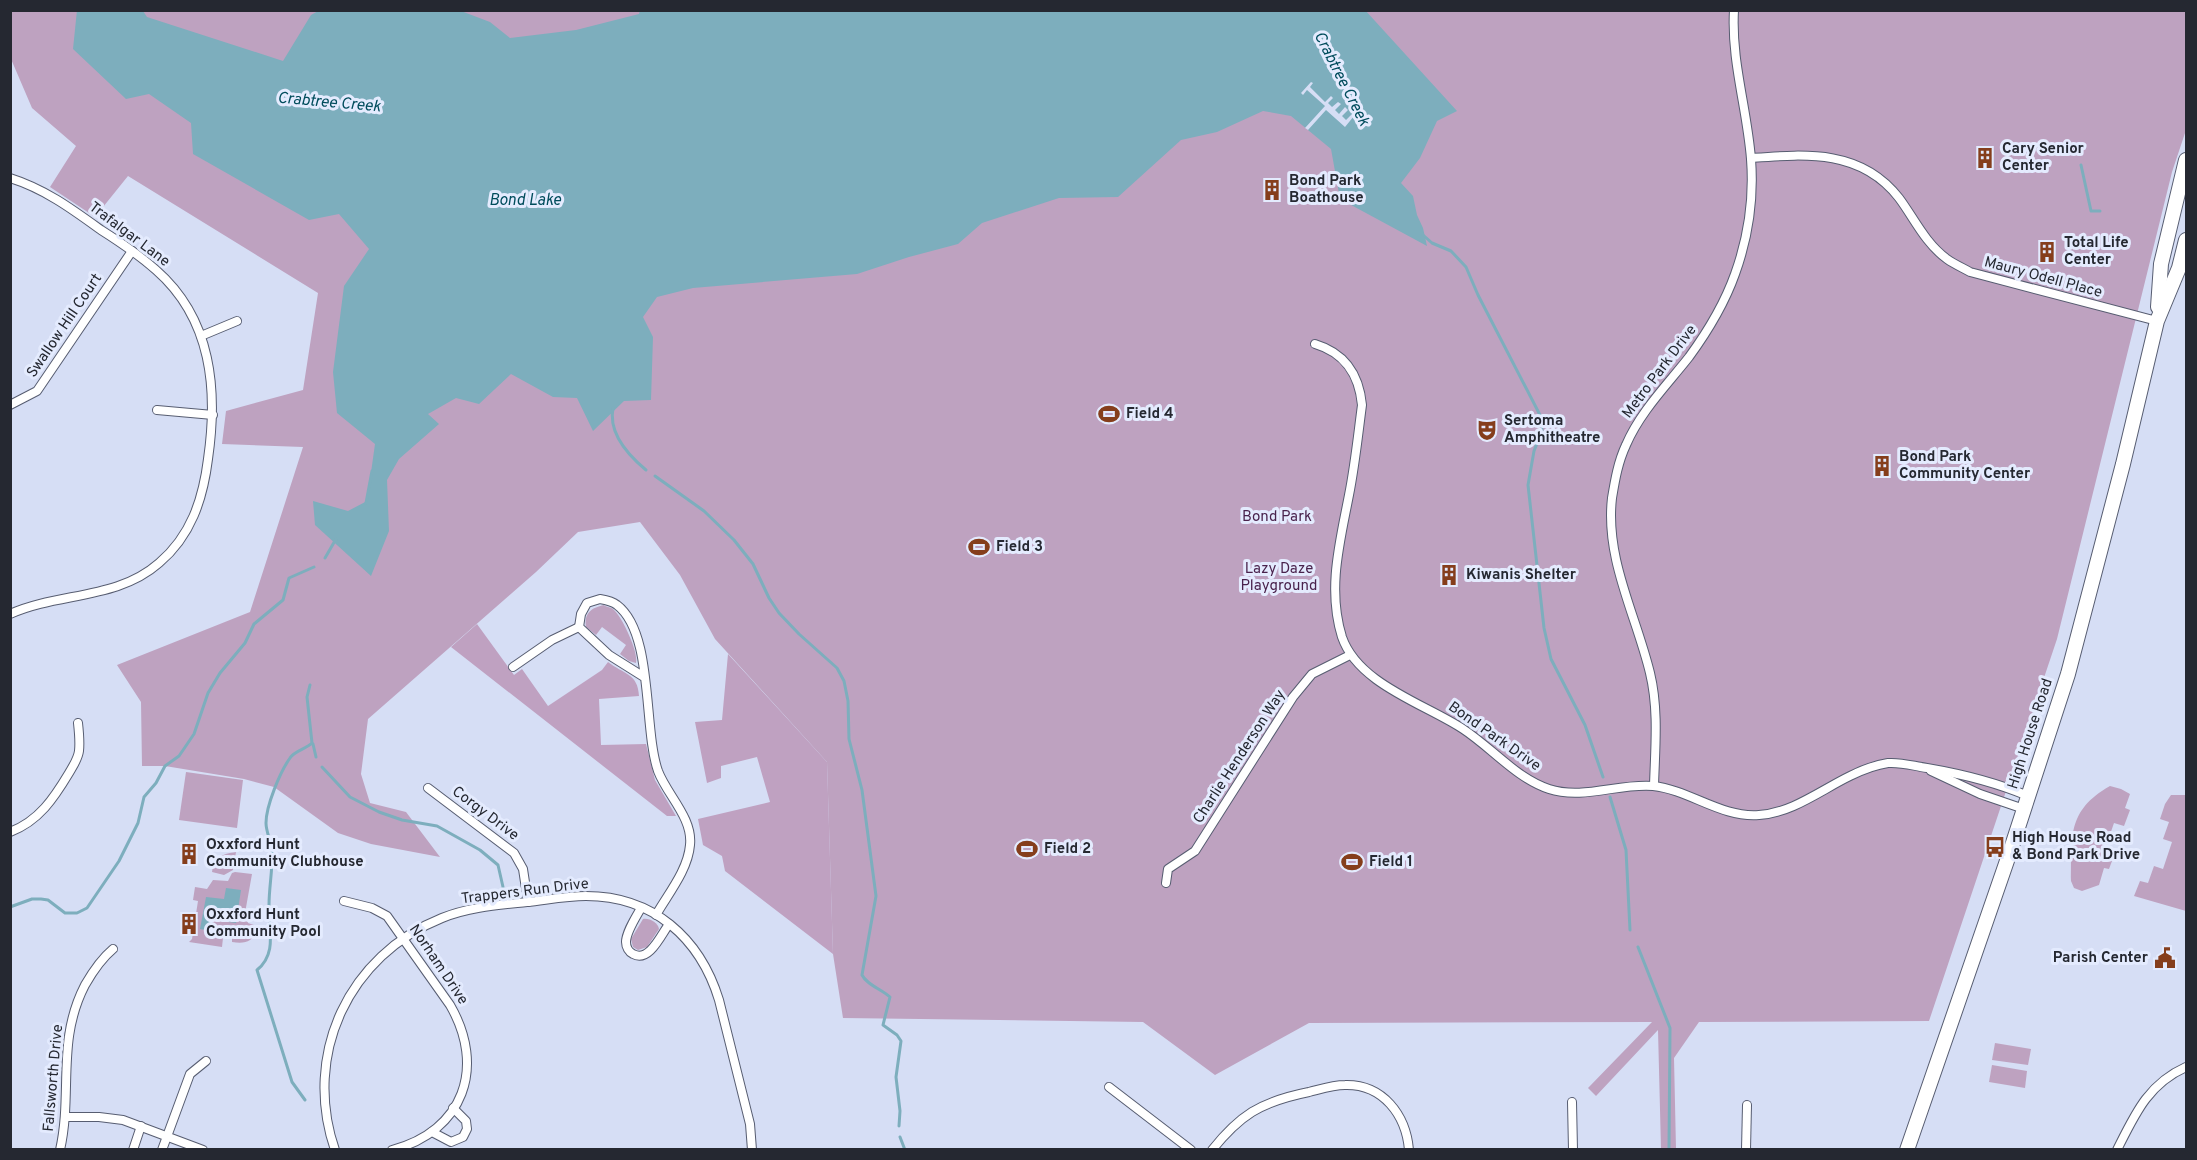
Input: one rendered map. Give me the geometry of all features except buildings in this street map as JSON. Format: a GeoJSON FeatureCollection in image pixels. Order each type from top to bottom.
{"type":"FeatureCollection","features":[{"type":"Feature","properties":{"kind":"main road","name":"High House Road"},"geometry":{"type":"LineString","coordinates":[[2157,321],[2161,264],[2187,160]]}},
{"type":"Feature","properties":{"kind":"main road","name":"High House Road"},"geometry":{"type":"LineString","coordinates":[[1907,1149],[2026,802],[2067,674],[2096,570],[2157,321],[2179,268],[2187,240]]}},
{"type":"Feature","properties":{"kind":"street","name":"Metro Park Drive"},"geometry":{"type":"LineString","coordinates":[[1654,786],[1654,699],[1645,653],[1614,551],[1611,518],[1614,488],[1625,445],[1642,415],[1708,331],[1731,286],[1747,232],[1752,191],[1751,158],[1735,54],[1734,10]]}},
{"type":"Feature","properties":{"kind":"street","name":"Maury Odell Place"},"geometry":{"type":"LineString","coordinates":[[1751,158],[1825,156],[1853,163],[1880,178],[1899,198],[1926,237],[1946,259],[1970,272],[2157,321]]}},
{"type":"Feature","properties":{"kind":"street","name":"Trafalgar Lane"},"geometry":{"type":"LineString","coordinates":[[10,178],[58,199],[156,269],[174,289],[201,336],[208,358],[212,379],[213,415],[201,499],[188,529],[171,553],[152,570],[128,584],[32,606],[10,614]]}},
{"type":"Feature","properties":{"kind":"street","name":"Swallow Hill Court"},"geometry":{"type":"LineString","coordinates":[[10,405],[37,391],[132,251]]}},
{"type":"Feature","properties":{"kind":"street"},"geometry":{"type":"LineString","coordinates":[[201,336],[237,321]]}},
{"type":"Feature","properties":{"kind":"street","name":"Bond Park Drive"},"geometry":{"type":"LineString","coordinates":[[1315,344],[1332,350],[1350,366],[1361,392],[1362,405],[1350,493],[1334,579],[1337,618],[1342,638],[1350,655],[1382,684],[1465,730],[1526,778],[1549,789],[1568,793],[1654,786],[1726,811],[1751,816],[1791,807],[1871,766],[1902,763],[1986,780],[2026,802]]}},
{"type":"Feature","properties":{"kind":"street"},"geometry":{"type":"LineString","coordinates":[[157,410],[213,415]]}},
{"type":"Feature","properties":{"kind":"street"},"geometry":{"type":"LineString","coordinates":[[579,627],[581,614],[587,603],[600,599],[619,606],[636,634],[642,653],[654,760],[663,783],[680,809],[690,839],[689,854],[683,868],[656,915]]}},
{"type":"Feature","properties":{"kind":"street"},"geometry":{"type":"LineString","coordinates":[[513,667],[552,640],[579,627]]}},
{"type":"Feature","properties":{"kind":"street"},"geometry":{"type":"LineString","coordinates":[[579,627],[609,655],[644,677]]}},
{"type":"Feature","properties":{"kind":"street","name":"Charlie Henderson Way"},"geometry":{"type":"LineString","coordinates":[[1166,883],[1168,869],[1195,851],[1293,697],[1312,674],[1350,655]]}},
{"type":"Feature","properties":{"kind":"street"},"geometry":{"type":"LineString","coordinates":[[10,832],[26,825],[36,817],[59,790],[79,752],[78,723]]}},
{"type":"Feature","properties":{"kind":"street","name":"Bond Park Drive"},"geometry":{"type":"LineString","coordinates":[[1925,768],[1980,794],[2026,802]]}},
{"type":"Feature","properties":{"kind":"street","name":"Corgy Drive"},"geometry":{"type":"LineString","coordinates":[[428,788],[509,847],[523,869],[528,902]]}},
{"type":"Feature","properties":{"kind":"street","name":"Trappers Run Drive"},"geometry":{"type":"LineString","coordinates":[[335,1149],[328,1126],[324,1082],[328,1051],[333,1031],[346,1002],[375,962],[403,939],[455,913],[587,896],[615,899],[656,915],[693,946],[713,980],[750,1124],[752,1149]]}},
{"type":"Feature","properties":{"kind":"street","name":"Norham Drive"},"geometry":{"type":"LineString","coordinates":[[344,901],[367,906],[382,913],[392,922],[450,1005],[458,1018],[466,1042],[468,1065],[464,1089],[453,1108],[432,1132],[418,1140],[392,1149]]}},
{"type":"Feature","properties":{"kind":"street"},"geometry":{"type":"LineString","coordinates":[[641,908],[626,942],[628,950],[634,955],[642,956],[648,953],[669,924]]}},
{"type":"Feature","properties":{"kind":"street","name":"Fallsworth Drive"},"geometry":{"type":"LineString","coordinates":[[60,1149],[65,1117],[66,1055],[73,1015],[91,975],[113,949]]}},
{"type":"Feature","properties":{"kind":"street"},"geometry":{"type":"LineString","coordinates":[[162,1149],[190,1074],[206,1061]]}},
{"type":"Feature","properties":{"kind":"street"},"geometry":{"type":"LineString","coordinates":[[2117,1149],[2146,1098],[2176,1072],[2187,1067]]}},
{"type":"Feature","properties":{"kind":"street"},"geometry":{"type":"LineString","coordinates":[[1212,1149],[1230,1129],[1262,1106],[1289,1096],[1346,1085],[1370,1090],[1390,1103],[1404,1122],[1409,1149]]}},
{"type":"Feature","properties":{"kind":"street"},"geometry":{"type":"LineString","coordinates":[[1109,1087],[1191,1149]]}},
{"type":"Feature","properties":{"kind":"street"},"geometry":{"type":"LineString","coordinates":[[1572,1102],[1573,1149]]}},
{"type":"Feature","properties":{"kind":"street"},"geometry":{"type":"LineString","coordinates":[[1746,1149],[1747,1105]]}},
{"type":"Feature","properties":{"kind":"street"},"geometry":{"type":"LineString","coordinates":[[432,1132],[451,1142],[463,1137],[467,1129],[466,1121],[453,1108]]}},
{"type":"Feature","properties":{"kind":"street"},"geometry":{"type":"LineString","coordinates":[[65,1117],[111,1118],[141,1126],[203,1149]]}},
{"type":"Feature","properties":{"kind":"street"},"geometry":{"type":"LineString","coordinates":[[133,1149],[141,1126]]}},
{"type":"Feature","properties":{"kind":"green space","name":"Bond Park"},"geometry":{"type":"Polygon","coordinates":[[[10,11],[2186,11],[2186,130],[2172,172],[2057,639],[1929,1021],[1699,1022],[1674,1058],[1676,1149],[1661,1149],[1658,1030],[1596,1096],[1588,1088],[1652,1022],[1309,1023],[1215,1075],[1143,1022],[843,1018],[833,954],[827,762],[715,639],[680,575],[640,522],[578,532],[536,572],[368,719],[361,774],[370,803],[406,812],[440,857],[371,844],[338,833],[274,787],[244,779],[165,766],[142,766],[141,702],[117,665],[250,612],[303,447],[222,444],[226,411],[303,390],[318,293],[128,176],[95,217],[50,187],[76,146],[32,108],[11,59],[10,11]]]}},
{"type":"Feature","properties":{"kind":"green space"},"geometry":{"type":"Polygon","coordinates":[[[604,605],[617,613],[625,627],[635,651],[636,663],[620,654],[626,645],[602,627],[596,635],[586,627],[589,612],[604,605]]]}},
{"type":"Feature","properties":{"kind":"green space"},"geometry":{"type":"Polygon","coordinates":[[[186,772],[243,780],[237,828],[179,820],[186,772]]]}},
{"type":"Feature","properties":{"kind":"green space"},"geometry":{"type":"Polygon","coordinates":[[[2110,786],[2130,794],[2125,808],[2130,810],[2124,826],[2114,823],[2105,849],[2115,853],[2109,869],[2104,868],[2099,885],[2082,891],[2074,888],[2071,881],[2074,827],[2085,805],[2110,786]]]}},
{"type":"Feature","properties":{"kind":"green space"},"geometry":{"type":"Polygon","coordinates":[[[2171,795],[2186,795],[2186,911],[2134,896],[2140,881],[2148,883],[2154,866],[2163,869],[2172,842],[2163,839],[2169,822],[2160,819],[2171,795]]]}},
{"type":"Feature","properties":{"kind":"green space"},"geometry":{"type":"Polygon","coordinates":[[[236,852],[233,870],[224,875],[212,872],[220,857],[236,852]]]}},
{"type":"Feature","properties":{"kind":"green space"},"geometry":{"type":"Polygon","coordinates":[[[235,872],[252,874],[245,913],[248,923],[257,926],[254,936],[242,943],[223,938],[222,947],[189,942],[192,939],[198,901],[193,900],[195,887],[207,889],[213,880],[228,881],[235,872]]]}},
{"type":"Feature","properties":{"kind":"green space"},"geometry":{"type":"Polygon","coordinates":[[[643,919],[653,921],[659,929],[647,947],[638,950],[633,947],[631,939],[643,919]]]}},
{"type":"Feature","properties":{"kind":"green space"},"geometry":{"type":"Polygon","coordinates":[[[1995,1043],[2031,1049],[2028,1065],[1992,1060],[1995,1043]]]}},
{"type":"Feature","properties":{"kind":"green space"},"geometry":{"type":"Polygon","coordinates":[[[1992,1065],[2027,1071],[2025,1088],[1989,1082],[1992,1065]]]}},
{"type":"Feature","properties":{"kind":"shaded area"},"geometry":{"type":"Polygon","coordinates":[[[477,624],[514,675],[522,669],[548,706],[602,670],[608,662],[633,678],[639,696],[599,699],[601,745],[646,744],[655,780],[676,816],[667,816],[451,647],[477,624]]]}},
{"type":"Feature","properties":{"kind":"shaded area"},"geometry":{"type":"Polygon","coordinates":[[[728,654],[827,762],[833,954],[725,871],[722,856],[703,845],[698,819],[770,802],[757,757],[721,766],[721,778],[707,783],[695,722],[722,720],[728,654]]]}},
{"type":"Feature","properties":{"kind":"water","name":"Bond Lake"},"geometry":{"type":"Polygon","coordinates":[[[77,10],[143,11],[147,17],[283,61],[311,15],[320,10],[461,11],[490,22],[510,38],[576,30],[639,14],[640,10],[1365,10],[1457,111],[1437,121],[1420,158],[1401,183],[1413,196],[1427,246],[1340,199],[1331,149],[1291,116],[1263,111],[1217,132],[1181,140],[1118,197],[1059,198],[982,223],[958,244],[857,274],[693,288],[657,297],[643,317],[653,337],[651,400],[624,401],[593,431],[577,398],[553,397],[511,374],[479,404],[456,398],[428,414],[439,424],[399,459],[387,480],[389,531],[371,576],[315,525],[313,501],[348,511],[367,501],[375,444],[337,413],[333,372],[344,286],[369,249],[339,214],[309,220],[193,154],[191,123],[149,94],[126,99],[73,49],[77,10]]]}},
{"type":"Feature","properties":{"kind":"water"},"geometry":{"type":"Polygon","coordinates":[[[226,888],[241,890],[236,923],[213,920],[211,931],[200,929],[206,897],[224,899],[226,888]]]}},
{"type":"Feature","properties":{"kind":"pier"},"geometry":{"type":"Polygon","coordinates":[[[1311,82],[1313,83],[1310,87],[1325,102],[1331,96],[1333,98],[1328,103],[1332,107],[1338,102],[1341,104],[1335,110],[1339,114],[1345,107],[1348,110],[1342,116],[1346,120],[1352,114],[1354,116],[1345,127],[1326,110],[1308,130],[1305,128],[1325,106],[1307,90],[1303,95],[1301,93],[1311,82]]]}},
{"type":"Feature","properties":{"kind":"waterway"},"geometry":{"type":"LineString","coordinates":[[2081,165],[2091,211],[2100,211]]}},
{"type":"Feature","properties":{"kind":"waterway"},"geometry":{"type":"LineString","coordinates":[[1423,235],[1432,243],[1451,251],[1466,267],[1541,417],[1542,431],[1534,451],[1528,485],[1544,628],[1551,659],[1585,725],[1603,777]]}},
{"type":"Feature","properties":{"kind":"waterway"},"geometry":{"type":"LineString","coordinates":[[613,408],[612,417],[616,435],[626,450],[646,470]]}},
{"type":"Feature","properties":{"kind":"waterway"},"geometry":{"type":"LineString","coordinates":[[366,503],[372,471]]}},
{"type":"Feature","properties":{"kind":"waterway"},"geometry":{"type":"LineString","coordinates":[[655,476],[704,511],[734,540],[753,564],[769,598],[779,613],[837,668],[844,681],[848,701],[849,739],[862,790],[876,896],[862,975],[867,982],[890,997],[883,1025],[897,1035],[901,1041],[896,1077],[900,1111],[899,1126]]}},
{"type":"Feature","properties":{"kind":"waterway"},"geometry":{"type":"LineString","coordinates":[[325,558],[336,539]]}},
{"type":"Feature","properties":{"kind":"waterway"},"geometry":{"type":"LineString","coordinates":[[10,907],[32,899],[41,899],[48,900],[65,913],[77,913],[87,908],[119,861],[138,823],[144,797],[156,783],[165,766],[179,756],[194,734],[208,693],[220,673],[245,643],[254,624],[283,600],[289,578],[314,567]]}},
{"type":"Feature","properties":{"kind":"waterway"},"geometry":{"type":"LineString","coordinates":[[305,1100],[292,1082],[257,970],[264,963],[270,948],[269,905],[272,850],[266,826],[268,808],[286,764],[294,754],[312,743],[307,697],[310,685]]}},
{"type":"Feature","properties":{"kind":"waterway"},"geometry":{"type":"LineString","coordinates":[[313,744],[316,757]]}},
{"type":"Feature","properties":{"kind":"waterway"},"geometry":{"type":"LineString","coordinates":[[322,767],[350,797],[379,812],[402,820],[437,826],[480,850],[498,865],[503,887]]}},
{"type":"Feature","properties":{"kind":"waterway"},"geometry":{"type":"LineString","coordinates":[[1610,797],[1626,850],[1630,930]]}},
{"type":"Feature","properties":{"kind":"waterway"},"geometry":{"type":"LineString","coordinates":[[1638,947],[1670,1028],[1669,1150]]}},
{"type":"Feature","properties":{"kind":"waterway"},"geometry":{"type":"LineString","coordinates":[[900,1137],[905,1150]]}},
{"type":"Feature","properties":{"kind":"place","name":"Cary Senior Center"},"geometry":{"type":"Point","coordinates":[1985,158]}},
{"type":"Feature","properties":{"kind":"place","name":"Bond Park Boathouse"},"geometry":{"type":"Point","coordinates":[1272,190]}},
{"type":"Feature","properties":{"kind":"place","name":"Total Life Center"},"geometry":{"type":"Point","coordinates":[2047,252]}},
{"type":"Feature","properties":{"kind":"place","name":"Field 4"},"geometry":{"type":"Point","coordinates":[1109,414]}},
{"type":"Feature","properties":{"kind":"place","name":"Sertoma Amphitheatre"},"geometry":{"type":"Point","coordinates":[1487,430]}},
{"type":"Feature","properties":{"kind":"place","name":"Bond Park Community Center"},"geometry":{"type":"Point","coordinates":[1882,466]}},
{"type":"Feature","properties":{"kind":"place","name":"Field 3"},"geometry":{"type":"Point","coordinates":[979,547]}},
{"type":"Feature","properties":{"kind":"place","name":"Kiwanis Shelter"},"geometry":{"type":"Point","coordinates":[1449,575]}},
{"type":"Feature","properties":{"kind":"place","name":"High House Road & Bond Park Drive"},"geometry":{"type":"Point","coordinates":[1995,847]}},
{"type":"Feature","properties":{"kind":"place","name":"Field 2"},"geometry":{"type":"Point","coordinates":[1027,849]}},
{"type":"Feature","properties":{"kind":"place","name":"Oxxford Hunt Community Clubhouse"},"geometry":{"type":"Point","coordinates":[189,854]}},
{"type":"Feature","properties":{"kind":"place","name":"Field 1"},"geometry":{"type":"Point","coordinates":[1352,862]}},
{"type":"Feature","properties":{"kind":"place","name":"Oxxford Hunt Community Pool"},"geometry":{"type":"Point","coordinates":[189,924]}},
{"type":"Feature","properties":{"kind":"place","name":"Parish Center"},"geometry":{"type":"Point","coordinates":[2165,958]}},
{"type":"Feature","properties":{"kind":"water label","name":"Crabtree Creek"},"geometry":{"type":"Point","coordinates":[1341,79]}},
{"type":"Feature","properties":{"kind":"water label","name":"Crabtree Creek"},"geometry":{"type":"Point","coordinates":[329,103]}},
{"type":"Feature","properties":{"kind":"park label","name":"Lazy Daze Playground"},"geometry":{"type":"Point","coordinates":[1279,578]}}]}
